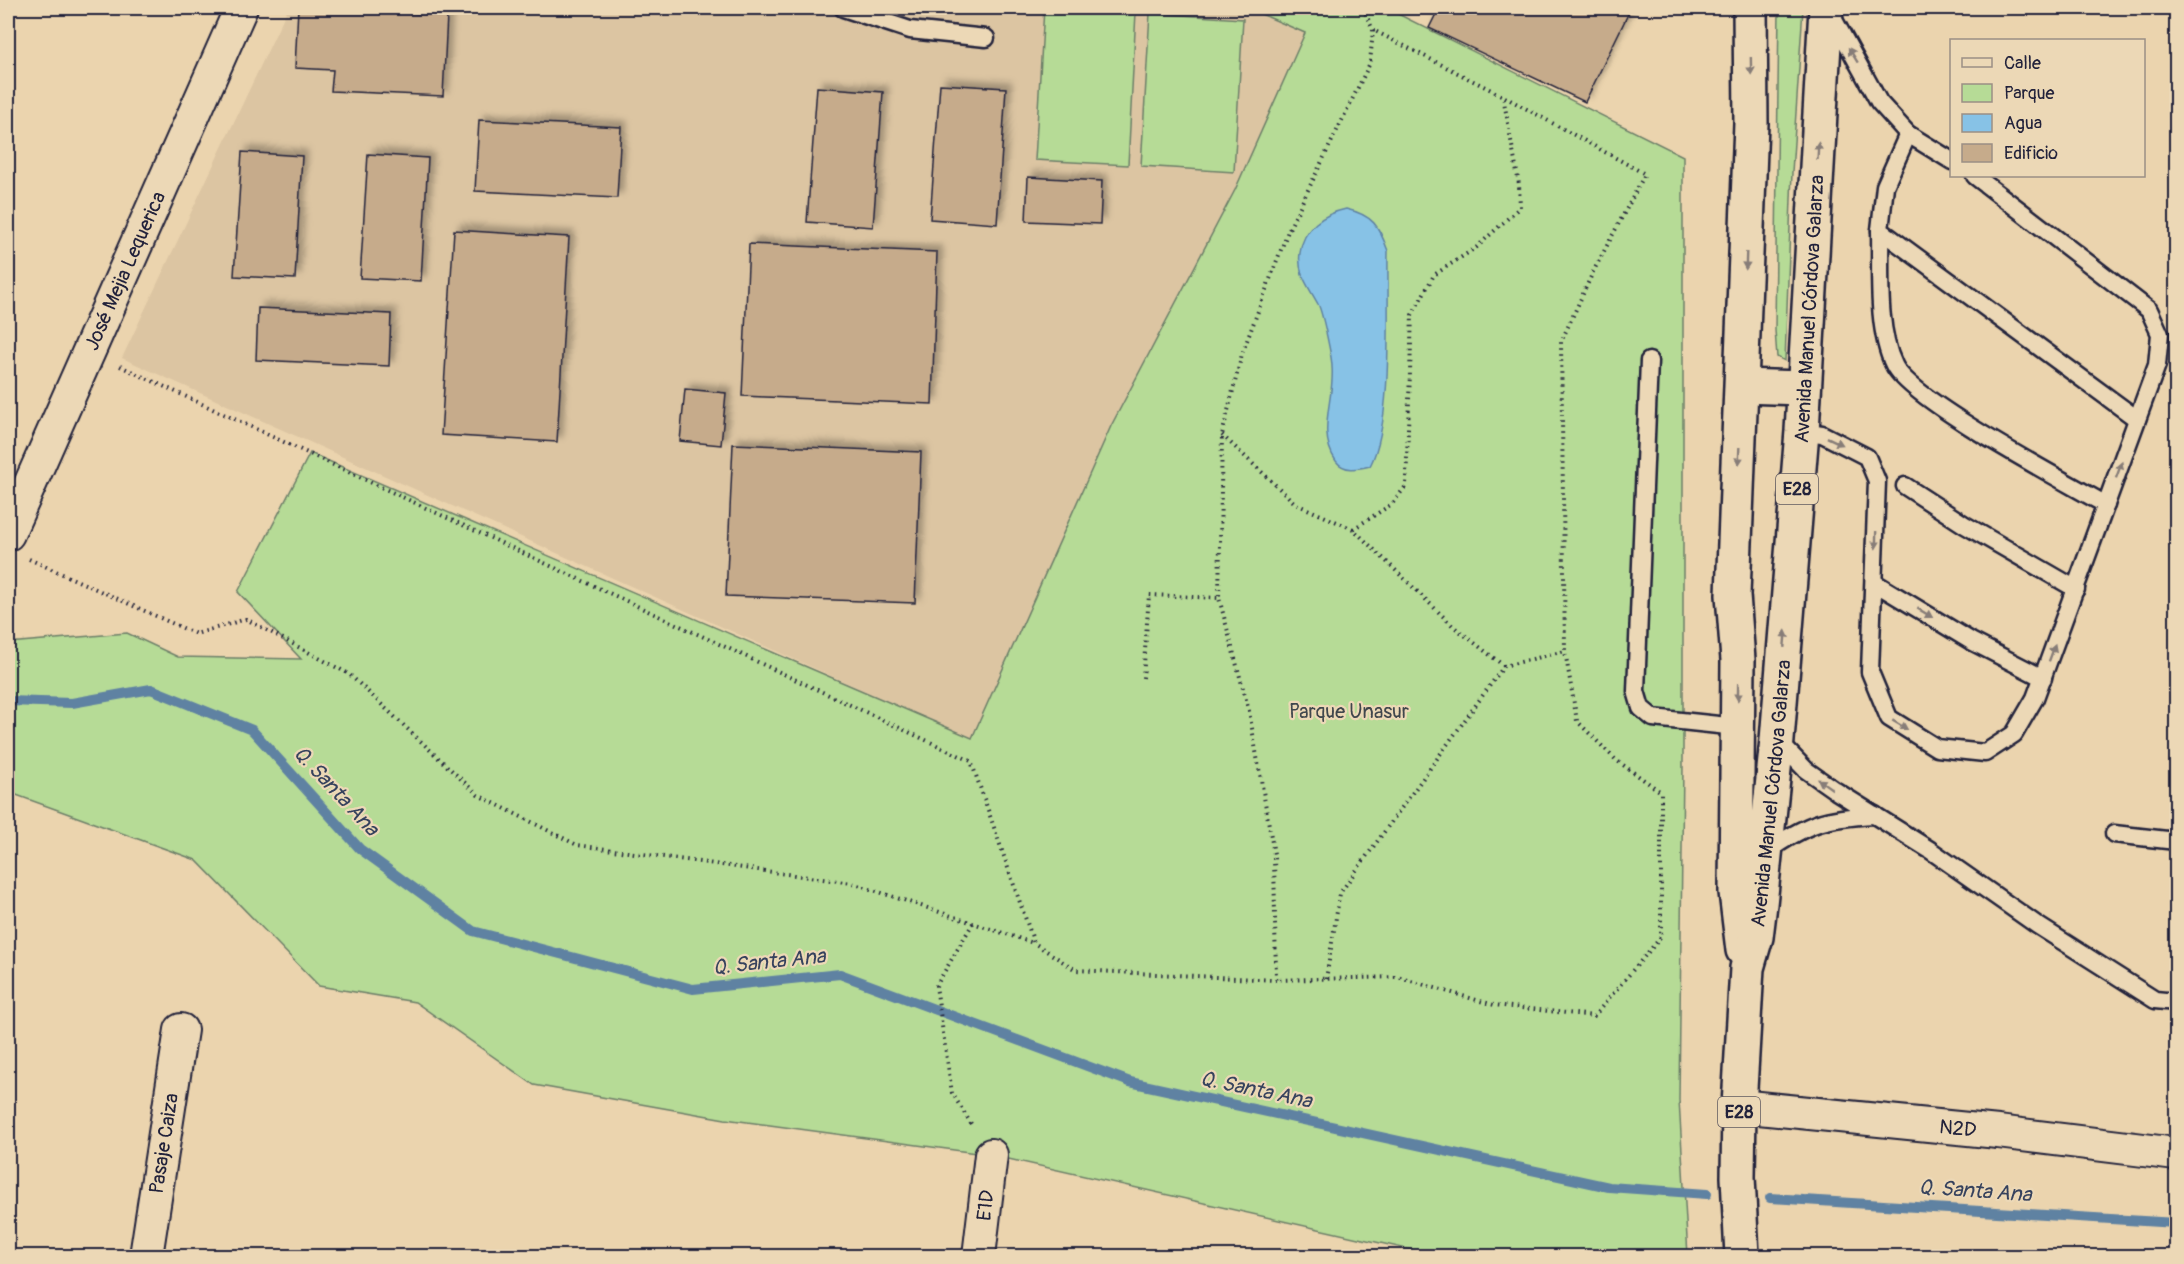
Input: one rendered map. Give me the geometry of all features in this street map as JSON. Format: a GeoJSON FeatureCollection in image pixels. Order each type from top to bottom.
{"type":"FeatureCollection","features":[{"type":"Feature","properties":{"kind":"main road","name":"Avenida Manuel Córdova Galarza"},"geometry":{"type":"LineString","coordinates":[[1747,968],[1739,934],[1736,892],[1738,660],[1733,595],[1751,123],[1750,8]]}},
{"type":"Feature","properties":{"kind":"main road","name":"Avenida Manuel Córdova Galarza"},"geometry":{"type":"LineString","coordinates":[[1742,1257],[1738,1177],[1739,1106],[1747,968],[1756,937],[1767,851],[1777,740],[1802,431],[1802,388],[1827,8]]}},
{"type":"Feature","properties":{"kind":"main road"},"geometry":{"type":"LineString","coordinates":[[1742,386],[1802,388]]}},
{"type":"Feature","properties":{"kind":"street","name":"José Mejia Lequerica"},"geometry":{"type":"LineString","coordinates":[[13,544],[90,352],[241,8]]}},
{"type":"Feature","properties":{"kind":"street","name":"Pasaje Caiza"},"geometry":{"type":"LineString","coordinates":[[146,1257],[181,1029]]}},
{"type":"Feature","properties":{"kind":"street","name":"N2D"},"geometry":{"type":"LineString","coordinates":[[1739,1106],[1998,1132],[2176,1154]]}},
{"type":"Feature","properties":{"kind":"street","name":"E1D"},"geometry":{"type":"LineString","coordinates":[[979,1257],[991,1155]]}},
{"type":"Feature","properties":{"kind":"lane"},"geometry":{"type":"LineString","coordinates":[[843,8],[910,30],[986,38]]}},
{"type":"Feature","properties":{"kind":"lane"},"geometry":{"type":"LineString","coordinates":[[1827,8],[1836,28],[1879,102],[1908,134],[1950,160]]}},
{"type":"Feature","properties":{"kind":"lane"},"geometry":{"type":"LineString","coordinates":[[1908,134],[1885,186],[1880,230],[1884,339],[1894,367],[1910,387],[2106,505]]}},
{"type":"Feature","properties":{"kind":"lane"},"geometry":{"type":"LineString","coordinates":[[1802,431],[1822,434],[1867,457],[1877,481],[1870,672],[1889,718],[1937,748],[1985,753],[2014,734],[2035,698],[2157,365],[2160,334],[2150,309],[1976,177]]}},
{"type":"Feature","properties":{"kind":"lane"},"geometry":{"type":"LineString","coordinates":[[1880,230],[2138,419]]}},
{"type":"Feature","properties":{"kind":"lane"},"geometry":{"type":"LineString","coordinates":[[1649,361],[1636,692],[1641,708],[1653,718],[1737,727]]}},
{"type":"Feature","properties":{"kind":"lane"},"geometry":{"type":"LineString","coordinates":[[1905,486],[1965,525],[2076,588]]}},
{"type":"Feature","properties":{"kind":"lane"},"geometry":{"type":"LineString","coordinates":[[1875,583],[1971,641],[2043,678]]}},
{"type":"Feature","properties":{"kind":"lane"},"geometry":{"type":"LineString","coordinates":[[1777,740],[1806,770],[2037,925],[2155,1000],[2176,1002]]}},
{"type":"Feature","properties":{"kind":"lane"},"geometry":{"type":"LineString","coordinates":[[1767,851],[1798,830],[1831,818],[1875,815]]}},
{"type":"Feature","properties":{"kind":"lane"},"geometry":{"type":"LineString","coordinates":[[2114,834],[2176,841]]}},
{"type":"Feature","properties":{"kind":"path"},"geometry":{"type":"LineString","coordinates":[[1276,980],[1274,854],[1249,711],[1219,598],[1222,435],[1242,354],[1288,231],[1370,63],[1373,30],[1363,8]]}},
{"type":"Feature","properties":{"kind":"path"},"geometry":{"type":"LineString","coordinates":[[13,544],[196,634],[246,619],[349,674],[478,795],[577,845],[852,883],[1034,943],[1076,970],[1276,980],[1396,977],[1494,1005],[1594,1016],[1660,938],[1661,792],[1616,760],[1577,721],[1565,651],[1561,342],[1593,272],[1645,174],[1503,96],[1373,30]]}},
{"type":"Feature","properties":{"kind":"path"},"geometry":{"type":"LineString","coordinates":[[1353,529],[1392,504],[1406,486],[1412,315],[1434,275],[1477,247],[1520,207],[1519,184],[1503,96]]}},
{"type":"Feature","properties":{"kind":"path"},"geometry":{"type":"LineString","coordinates":[[90,352],[971,760],[1034,943]]}},
{"type":"Feature","properties":{"kind":"path"},"geometry":{"type":"LineString","coordinates":[[1222,435],[1296,504],[1353,529],[1453,626],[1504,666]]}},
{"type":"Feature","properties":{"kind":"path"},"geometry":{"type":"LineString","coordinates":[[1143,678],[1149,595],[1219,598]]}},
{"type":"Feature","properties":{"kind":"path"},"geometry":{"type":"LineString","coordinates":[[1326,979],[1340,893],[1504,666],[1565,651]]}},
{"type":"Feature","properties":{"kind":"path"},"geometry":{"type":"LineString","coordinates":[[973,923],[936,986],[952,1093],[991,1155]]}},
{"type":"Feature","properties":{"kind":"shaded area"},"geometry":{"type":"Polygon","coordinates":[[[288,8],[1247,8],[1305,33],[1235,190],[1111,426],[972,739],[122,358],[288,8]]]}},
{"type":"Feature","properties":{"kind":"green space"},"geometry":{"type":"Polygon","coordinates":[[[1044,8],[1136,12],[1128,165],[1035,160],[1044,8]]]}},
{"type":"Feature","properties":{"kind":"green space","name":"Parque Unasur"},"geometry":{"type":"Polygon","coordinates":[[[1247,8],[1386,8],[1683,156],[1683,765],[1679,1100],[1688,1256],[1438,1256],[991,1155],[725,1119],[534,1085],[415,1002],[319,986],[196,860],[8,792],[8,643],[127,633],[178,657],[301,659],[238,592],[310,453],[972,738],[1111,426],[1235,190],[1305,33],[1247,8]]]}},
{"type":"Feature","properties":{"kind":"green space"},"geometry":{"type":"Polygon","coordinates":[[[1779,8],[1803,8],[1792,172],[1785,361],[1777,357],[1775,330],[1779,8]]]}},
{"type":"Feature","properties":{"kind":"green space"},"geometry":{"type":"Polygon","coordinates":[[[1150,13],[1243,19],[1234,172],[1141,166],[1150,13]]]}},
{"type":"Feature","properties":{"kind":"water"},"geometry":{"type":"Polygon","coordinates":[[[1346,209],[1369,218],[1374,223],[1388,251],[1388,362],[1383,421],[1378,446],[1370,466],[1356,469],[1343,467],[1336,461],[1330,450],[1327,427],[1332,379],[1330,354],[1320,308],[1304,280],[1300,267],[1302,244],[1310,229],[1330,214],[1346,209]]]}},
{"type":"Feature","properties":{"kind":"building"},"geometry":{"type":"Polygon","coordinates":[[[298,8],[447,15],[443,96],[331,91],[333,70],[295,68],[298,8]]]}},
{"type":"Feature","properties":{"kind":"building"},"geometry":{"type":"Polygon","coordinates":[[[1439,8],[1631,8],[1585,102],[1429,28],[1439,8]]]}},
{"type":"Feature","properties":{"kind":"building"},"geometry":{"type":"Polygon","coordinates":[[[940,84],[1006,88],[997,224],[930,219],[940,84]]]}},
{"type":"Feature","properties":{"kind":"building"},"geometry":{"type":"Polygon","coordinates":[[[817,87],[883,92],[873,227],[807,222],[817,87]]]}},
{"type":"Feature","properties":{"kind":"building"},"geometry":{"type":"Polygon","coordinates":[[[479,120],[621,127],[617,198],[475,191],[479,120]]]}},
{"type":"Feature","properties":{"kind":"building"},"geometry":{"type":"Polygon","coordinates":[[[242,152],[302,156],[295,279],[234,276],[242,152]]]}},
{"type":"Feature","properties":{"kind":"building"},"geometry":{"type":"Polygon","coordinates":[[[368,154],[428,158],[421,281],[360,278],[368,154]]]}},
{"type":"Feature","properties":{"kind":"building"},"geometry":{"type":"Polygon","coordinates":[[[1028,177],[1102,181],[1100,224],[1026,221],[1028,177]]]}},
{"type":"Feature","properties":{"kind":"building"},"geometry":{"type":"Polygon","coordinates":[[[454,230],[569,237],[557,442],[441,435],[454,230]]]}},
{"type":"Feature","properties":{"kind":"building"},"geometry":{"type":"Polygon","coordinates":[[[749,244],[937,252],[932,404],[742,396],[749,244]]]}},
{"type":"Feature","properties":{"kind":"building"},"geometry":{"type":"Polygon","coordinates":[[[258,308],[391,314],[389,366],[256,360],[258,308]]]}},
{"type":"Feature","properties":{"kind":"building"},"geometry":{"type":"Polygon","coordinates":[[[685,389],[726,393],[721,445],[680,441],[685,389]]]}},
{"type":"Feature","properties":{"kind":"building"},"geometry":{"type":"Polygon","coordinates":[[[733,444],[921,452],[915,603],[726,596],[733,444]]]}},
{"type":"Feature","properties":{"kind":"waterway","name":"Q. Santa Ana"},"geometry":{"type":"LineString","coordinates":[[8,701],[72,703],[151,689],[252,730],[360,849],[473,931],[693,989],[840,974],[1130,1082],[1609,1187],[1707,1194]]}},
{"type":"Feature","properties":{"kind":"waterway","name":"Q. Santa Ana"},"geometry":{"type":"LineString","coordinates":[[1770,1198],[2176,1223]]}}]}
